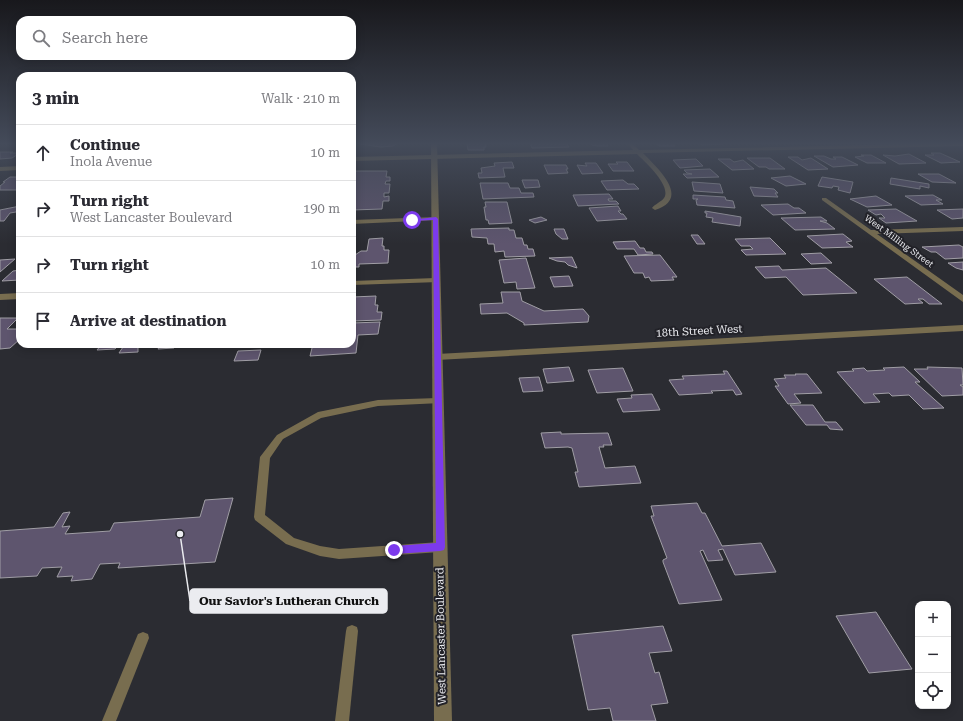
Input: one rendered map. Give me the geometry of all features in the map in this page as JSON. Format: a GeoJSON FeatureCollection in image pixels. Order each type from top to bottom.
{"type":"FeatureCollection","features":[{"type":"Feature","properties":{"kind":"street","name":"West Lancaster Boulevard"},"geometry":{"type":"LineString","coordinates":[[435,177],[443,721]]}},
{"type":"Feature","properties":{"kind":"street"},"geometry":{"type":"LineString","coordinates":[[655,208],[666,201],[669,193],[666,182],[661,177]]}},
{"type":"Feature","properties":{"kind":"street","name":"West Milling Street"},"geometry":{"type":"LineString","coordinates":[[824,199],[963,299]]}},
{"type":"Feature","properties":{"kind":"street"},"geometry":{"type":"LineString","coordinates":[[356,222],[436,219]]}},
{"type":"Feature","properties":{"kind":"street"},"geometry":{"type":"LineString","coordinates":[[869,232],[963,229]]}},
{"type":"Feature","properties":{"kind":"street"},"geometry":{"type":"LineString","coordinates":[[356,283],[436,280]]}},
{"type":"Feature","properties":{"kind":"street"},"geometry":{"type":"LineString","coordinates":[[0,297],[16,296]]}},
{"type":"Feature","properties":{"kind":"street","name":"18th Street West"},"geometry":{"type":"LineString","coordinates":[[437,357],[963,328]]}},
{"type":"Feature","properties":{"kind":"lane"},"geometry":{"type":"LineString","coordinates":[[438,401],[378,403],[318,415],[280,437],[265,457],[259,517],[290,541],[339,554],[440,547]]}},
{"type":"Feature","properties":{"kind":"lane"},"geometry":{"type":"LineString","coordinates":[[342,721],[352,631]]}},
{"type":"Feature","properties":{"kind":"lane"},"geometry":{"type":"LineString","coordinates":[[109,721],[143,638]]}},
{"type":"Feature","properties":{"kind":"building"},"geometry":{"type":"Polygon","coordinates":[[[10,177],[16,177],[16,190],[0,190],[0,186],[5,182],[3,182],[10,177]]]}},
{"type":"Feature","properties":{"kind":"building"},"geometry":{"type":"Polygon","coordinates":[[[356,177],[390,177],[390,181],[386,181],[385,184],[390,184],[389,193],[384,193],[384,197],[389,196],[389,201],[383,201],[382,209],[356,210],[356,177]]]}},
{"type":"Feature","properties":{"kind":"building"},"geometry":{"type":"Polygon","coordinates":[[[479,177],[505,177],[479,178],[479,177]]]}},
{"type":"Feature","properties":{"kind":"building"},"geometry":{"type":"Polygon","coordinates":[[[686,177],[719,177],[687,178],[686,177]]]}},
{"type":"Feature","properties":{"kind":"building"},"geometry":{"type":"Polygon","coordinates":[[[791,177],[806,184],[786,186],[771,178],[791,177]]]}},
{"type":"Feature","properties":{"kind":"building"},"geometry":{"type":"Polygon","coordinates":[[[822,177],[853,182],[850,193],[838,190],[839,187],[833,186],[832,188],[818,186],[822,177]]]}},
{"type":"Feature","properties":{"kind":"building"},"geometry":{"type":"Polygon","coordinates":[[[923,177],[944,177],[956,183],[932,182],[923,177]]]}},
{"type":"Feature","properties":{"kind":"building"},"geometry":{"type":"Polygon","coordinates":[[[891,178],[929,184],[929,188],[920,186],[920,189],[890,184],[891,178]]]}},
{"type":"Feature","properties":{"kind":"building"},"geometry":{"type":"Polygon","coordinates":[[[522,180],[538,180],[540,187],[525,188],[522,180]]]}},
{"type":"Feature","properties":{"kind":"building"},"geometry":{"type":"Polygon","coordinates":[[[623,180],[628,184],[634,184],[639,189],[607,190],[601,181],[623,180]]]}},
{"type":"Feature","properties":{"kind":"building"},"geometry":{"type":"Polygon","coordinates":[[[692,182],[720,184],[723,193],[694,191],[692,182]]]}},
{"type":"Feature","properties":{"kind":"building"},"geometry":{"type":"Polygon","coordinates":[[[480,183],[508,183],[510,188],[519,188],[521,193],[533,193],[534,197],[483,199],[480,183]]]}},
{"type":"Feature","properties":{"kind":"building"},"geometry":{"type":"Polygon","coordinates":[[[750,187],[774,189],[778,193],[775,193],[778,197],[754,196],[750,187]]]}},
{"type":"Feature","properties":{"kind":"building"},"geometry":{"type":"Polygon","coordinates":[[[609,194],[613,199],[608,199],[609,201],[616,201],[619,204],[578,206],[573,195],[609,194]]]}},
{"type":"Feature","properties":{"kind":"building"},"geometry":{"type":"Polygon","coordinates":[[[693,195],[725,197],[726,200],[733,201],[735,208],[697,205],[696,200],[698,199],[693,199],[693,195]]]}},
{"type":"Feature","properties":{"kind":"building"},"geometry":{"type":"Polygon","coordinates":[[[933,195],[942,200],[936,200],[943,204],[921,205],[905,196],[933,195]]]}},
{"type":"Feature","properties":{"kind":"building"},"geometry":{"type":"Polygon","coordinates":[[[876,196],[892,205],[867,207],[850,199],[876,196]]]}},
{"type":"Feature","properties":{"kind":"building"},"geometry":{"type":"Polygon","coordinates":[[[485,202],[507,202],[512,223],[489,224],[488,220],[486,220],[484,207],[486,207],[485,202]]]}},
{"type":"Feature","properties":{"kind":"building"},"geometry":{"type":"Polygon","coordinates":[[[788,204],[794,208],[799,208],[806,213],[773,215],[761,205],[788,204]]]}},
{"type":"Feature","properties":{"kind":"building"},"geometry":{"type":"Polygon","coordinates":[[[618,206],[621,211],[618,211],[627,219],[597,221],[589,208],[618,206]]]}},
{"type":"Feature","properties":{"kind":"building"},"geometry":{"type":"Polygon","coordinates":[[[16,207],[16,212],[10,213],[4,221],[0,221],[0,210],[16,207]]]}},
{"type":"Feature","properties":{"kind":"building"},"geometry":{"type":"Polygon","coordinates":[[[896,209],[917,221],[886,223],[879,218],[885,218],[881,214],[876,215],[868,210],[896,209]]]}},
{"type":"Feature","properties":{"kind":"building"},"geometry":{"type":"Polygon","coordinates":[[[963,209],[963,218],[952,219],[937,210],[963,209]]]}},
{"type":"Feature","properties":{"kind":"building"},"geometry":{"type":"Polygon","coordinates":[[[705,211],[741,217],[740,226],[712,222],[713,218],[706,217],[707,213],[705,213],[705,211]]]}},
{"type":"Feature","properties":{"kind":"building"},"geometry":{"type":"Polygon","coordinates":[[[541,217],[547,220],[535,223],[529,220],[541,217]]]}},
{"type":"Feature","properties":{"kind":"building"},"geometry":{"type":"Polygon","coordinates":[[[821,217],[827,221],[820,221],[827,223],[835,229],[795,230],[781,218],[821,217]]]}},
{"type":"Feature","properties":{"kind":"building"},"geometry":{"type":"Polygon","coordinates":[[[509,228],[509,230],[514,230],[516,238],[522,238],[524,245],[527,245],[528,249],[533,249],[535,256],[505,257],[504,251],[495,252],[494,244],[488,244],[487,238],[472,237],[471,229],[509,228]]]}},
{"type":"Feature","properties":{"kind":"building"},"geometry":{"type":"Polygon","coordinates":[[[554,229],[564,229],[568,239],[562,239],[556,234],[554,229]]]}},
{"type":"Feature","properties":{"kind":"building"},"geometry":{"type":"Polygon","coordinates":[[[843,234],[852,241],[846,242],[853,247],[822,248],[807,236],[843,234]]]}},
{"type":"Feature","properties":{"kind":"building"},"geometry":{"type":"Polygon","coordinates":[[[691,235],[698,235],[705,244],[697,244],[691,235]]]}},
{"type":"Feature","properties":{"kind":"building"},"geometry":{"type":"Polygon","coordinates":[[[383,238],[382,246],[384,246],[384,250],[389,250],[388,263],[359,264],[359,267],[356,267],[356,254],[361,251],[367,251],[369,239],[383,238]]]}},
{"type":"Feature","properties":{"kind":"building"},"geometry":{"type":"Polygon","coordinates":[[[770,238],[786,254],[746,255],[741,250],[753,249],[750,246],[741,246],[735,239],[770,238]]]}},
{"type":"Feature","properties":{"kind":"building"},"geometry":{"type":"Polygon","coordinates":[[[635,241],[640,248],[644,248],[646,252],[652,252],[653,254],[638,255],[634,249],[617,249],[613,242],[635,241]]]}},
{"type":"Feature","properties":{"kind":"building"},"geometry":{"type":"Polygon","coordinates":[[[959,245],[963,247],[963,258],[945,259],[936,252],[931,252],[922,247],[959,245]]]}},
{"type":"Feature","properties":{"kind":"building"},"geometry":{"type":"Polygon","coordinates":[[[821,253],[832,263],[811,264],[801,254],[821,253]]]}},
{"type":"Feature","properties":{"kind":"building"},"geometry":{"type":"Polygon","coordinates":[[[660,255],[677,277],[672,277],[674,280],[651,281],[649,277],[645,278],[643,273],[634,273],[624,256],[660,255]]]}},
{"type":"Feature","properties":{"kind":"building"},"geometry":{"type":"Polygon","coordinates":[[[572,257],[577,268],[568,265],[565,262],[549,258],[572,257]]]}},
{"type":"Feature","properties":{"kind":"building"},"geometry":{"type":"Polygon","coordinates":[[[526,258],[535,288],[517,289],[516,282],[504,283],[499,260],[526,258]]]}},
{"type":"Feature","properties":{"kind":"building"},"geometry":{"type":"Polygon","coordinates":[[[15,259],[0,272],[0,260],[15,259]]]}},
{"type":"Feature","properties":{"kind":"building"},"geometry":{"type":"Polygon","coordinates":[[[963,262],[963,270],[948,263],[963,262]]]}},
{"type":"Feature","properties":{"kind":"building"},"geometry":{"type":"Polygon","coordinates":[[[779,266],[782,270],[826,268],[857,293],[803,295],[786,277],[765,278],[755,267],[779,266]]]}},
{"type":"Feature","properties":{"kind":"building"},"geometry":{"type":"Polygon","coordinates":[[[13,271],[16,271],[16,280],[2,281],[13,271]]]}},
{"type":"Feature","properties":{"kind":"building"},"geometry":{"type":"Polygon","coordinates":[[[569,276],[573,286],[554,287],[550,277],[569,276]]]}},
{"type":"Feature","properties":{"kind":"building"},"geometry":{"type":"Polygon","coordinates":[[[907,277],[942,304],[929,304],[923,299],[918,299],[923,303],[905,304],[874,279],[907,277]]]}},
{"type":"Feature","properties":{"kind":"building"},"geometry":{"type":"Polygon","coordinates":[[[501,292],[520,292],[522,301],[544,311],[583,309],[589,316],[588,322],[524,325],[524,323],[507,313],[481,314],[480,304],[503,303],[501,292]]]}},
{"type":"Feature","properties":{"kind":"building"},"geometry":{"type":"Polygon","coordinates":[[[376,296],[375,305],[378,305],[377,312],[382,312],[381,320],[356,321],[356,297],[376,296]]]}},
{"type":"Feature","properties":{"kind":"building"},"geometry":{"type":"Polygon","coordinates":[[[0,318],[16,318],[16,320],[7,329],[16,329],[16,343],[10,348],[0,349],[0,318]]]}},
{"type":"Feature","properties":{"kind":"building"},"geometry":{"type":"Polygon","coordinates":[[[380,322],[378,334],[358,335],[356,353],[310,356],[312,348],[356,348],[356,323],[380,322]]]}},
{"type":"Feature","properties":{"kind":"building"},"geometry":{"type":"Polygon","coordinates":[[[99,348],[116,348],[115,349],[97,350],[99,348]]]}},
{"type":"Feature","properties":{"kind":"building"},"geometry":{"type":"Polygon","coordinates":[[[122,348],[138,348],[138,352],[119,353],[122,348]]]}},
{"type":"Feature","properties":{"kind":"building"},"geometry":{"type":"Polygon","coordinates":[[[261,350],[258,360],[234,361],[238,351],[261,350]]]}},
{"type":"Feature","properties":{"kind":"building"},"geometry":{"type":"Polygon","coordinates":[[[569,367],[574,381],[547,383],[543,369],[569,367]]]}},
{"type":"Feature","properties":{"kind":"building"},"geometry":{"type":"Polygon","coordinates":[[[904,367],[920,382],[915,382],[944,408],[923,409],[909,395],[892,396],[889,393],[873,394],[880,402],[864,403],[837,372],[854,371],[852,369],[864,368],[867,371],[885,370],[883,368],[904,367]]]}},
{"type":"Feature","properties":{"kind":"building"},"geometry":{"type":"Polygon","coordinates":[[[927,367],[962,368],[963,385],[960,385],[963,387],[963,395],[942,396],[914,369],[928,369],[927,367]]]}},
{"type":"Feature","properties":{"kind":"building"},"geometry":{"type":"Polygon","coordinates":[[[623,368],[633,391],[597,393],[588,370],[623,368]]]}},
{"type":"Feature","properties":{"kind":"building"},"geometry":{"type":"Polygon","coordinates":[[[723,371],[727,371],[742,394],[736,395],[733,390],[679,395],[669,380],[684,379],[682,376],[725,374],[723,371]]]}},
{"type":"Feature","properties":{"kind":"building"},"geometry":{"type":"Polygon","coordinates":[[[795,374],[807,374],[822,393],[794,394],[801,403],[788,404],[775,386],[779,386],[774,379],[786,378],[784,375],[796,375],[795,374]]]}},
{"type":"Feature","properties":{"kind":"building"},"geometry":{"type":"Polygon","coordinates":[[[539,377],[543,391],[523,392],[519,378],[539,377]]]}},
{"type":"Feature","properties":{"kind":"building"},"geometry":{"type":"Polygon","coordinates":[[[652,394],[660,410],[623,412],[617,399],[632,398],[631,395],[652,394]]]}},
{"type":"Feature","properties":{"kind":"building"},"geometry":{"type":"Polygon","coordinates":[[[790,405],[813,405],[825,422],[836,422],[843,430],[830,429],[827,425],[806,425],[790,405]]]}},
{"type":"Feature","properties":{"kind":"building"},"geometry":{"type":"Polygon","coordinates":[[[561,432],[561,434],[608,433],[612,445],[603,445],[604,447],[599,447],[605,468],[635,466],[641,483],[579,487],[575,472],[578,472],[572,448],[545,448],[541,433],[561,432]]]}},
{"type":"Feature","properties":{"kind":"building"},"geometry":{"type":"Polygon","coordinates":[[[233,498],[215,562],[118,568],[120,563],[100,564],[92,579],[71,581],[73,576],[57,577],[62,567],[42,568],[37,576],[0,578],[0,531],[54,527],[63,513],[70,512],[62,527],[70,526],[65,534],[110,531],[114,523],[200,517],[205,500],[233,498]]]}},
{"type":"Feature","properties":{"kind":"building"},"geometry":{"type":"Polygon","coordinates":[[[697,503],[702,513],[705,513],[722,546],[761,543],[776,572],[735,575],[723,549],[718,550],[723,560],[708,561],[703,550],[700,551],[722,600],[679,604],[663,562],[663,560],[667,558],[651,516],[654,516],[651,506],[697,503]]]}},
{"type":"Feature","properties":{"kind":"building"},"geometry":{"type":"Polygon","coordinates":[[[876,612],[912,669],[869,673],[836,616],[876,612]]]}},
{"type":"Feature","properties":{"kind":"building"},"geometry":{"type":"Polygon","coordinates":[[[663,626],[672,651],[649,653],[655,673],[659,672],[668,703],[651,705],[656,721],[613,721],[610,708],[588,710],[572,635],[663,626]]]}},
{"type":"Feature","properties":{"kind":"place","name":"Our Savior's Lutheran Church"},"geometry":{"type":"Point","coordinates":[180,534]}},
{"type":"Feature","properties":{"kind":"route"},"geometry":{"type":"LineString","coordinates":[[394,550],[440,547],[436,219],[412,220]]}}]}
